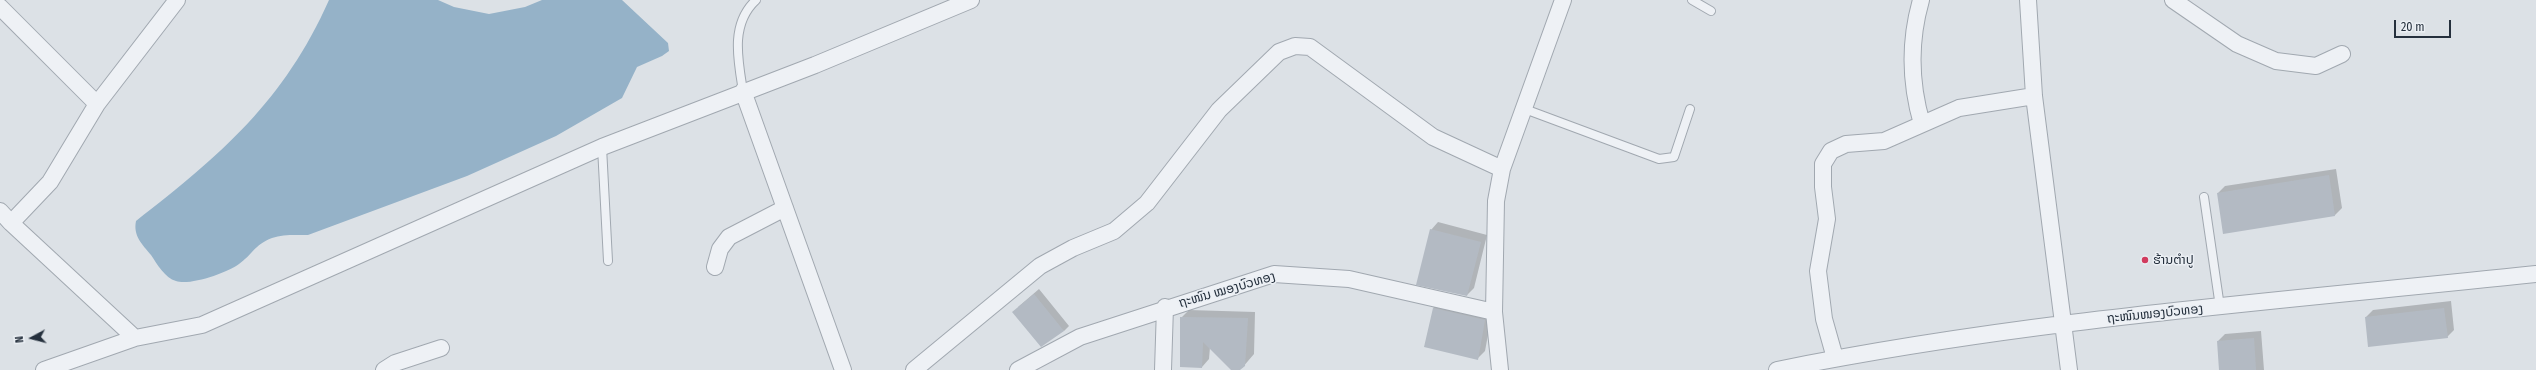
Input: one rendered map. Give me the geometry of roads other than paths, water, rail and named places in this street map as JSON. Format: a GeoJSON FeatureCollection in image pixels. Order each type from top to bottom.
{"type":"FeatureCollection","features":[{"type":"Feature","properties":{"kind":"street"},"geometry":{"type":"LineString","coordinates":[[11,223],[50,182],[97,104],[177,0]]}},
{"type":"Feature","properties":{"kind":"street"},"geometry":{"type":"LineString","coordinates":[[44,370],[135,338],[202,325],[602,147],[743,91],[815,65],[971,0]]}},
{"type":"Feature","properties":{"kind":"street"},"geometry":{"type":"LineString","coordinates":[[1500,370],[1494,312],[1496,202],[1502,169],[1522,108],[1564,0]]}},
{"type":"Feature","properties":{"kind":"street"},"geometry":{"type":"LineString","coordinates":[[1921,0],[1912,45],[1912,77],[1915,103],[1922,124]]}},
{"type":"Feature","properties":{"kind":"street"},"geometry":{"type":"LineString","coordinates":[[2028,0],[2034,96],[2069,370]]}},
{"type":"Feature","properties":{"kind":"street"},"geometry":{"type":"LineString","coordinates":[[2173,0],[2237,44],[2276,61],[2316,66],[2342,54]]}},
{"type":"Feature","properties":{"kind":"street"},"geometry":{"type":"LineString","coordinates":[[0,7],[97,104]]}},
{"type":"Feature","properties":{"kind":"street"},"geometry":{"type":"LineString","coordinates":[[914,370],[1040,266],[1073,248],[1114,231],[1147,203],[1220,110],[1279,52],[1295,46],[1310,47],[1433,137],[1502,169]]}},
{"type":"Feature","properties":{"kind":"street"},"geometry":{"type":"LineString","coordinates":[[743,91],[843,370]]}},
{"type":"Feature","properties":{"kind":"street"},"geometry":{"type":"LineString","coordinates":[[1835,358],[1824,319],[1818,271],[1827,219],[1823,187],[1823,164],[1831,151],[1846,144],[1884,141],[1959,108],[2034,96]]}},
{"type":"Feature","properties":{"kind":"street"},"geometry":{"type":"LineString","coordinates":[[715,267],[720,249],[729,236],[786,208]]}},
{"type":"Feature","properties":{"kind":"street"},"geometry":{"type":"LineString","coordinates":[[0,211],[11,223],[135,338]]}},
{"type":"Feature","properties":{"kind":"street","name":"ຖະໜົນ ໝອງບົວທອງ"},"geometry":{"type":"LineString","coordinates":[[1018,370],[1080,337],[1165,308],[1274,274],[1349,279],[1494,312]]}},
{"type":"Feature","properties":{"kind":"street","name":"ຖະໜົນໜອງບົວທອງ"},"geometry":{"type":"LineString","coordinates":[[1777,370],[1835,358],[2062,323],[2536,274]]}},
{"type":"Feature","properties":{"kind":"street"},"geometry":{"type":"LineString","coordinates":[[1164,370],[1165,308]]}},
{"type":"Feature","properties":{"kind":"street"},"geometry":{"type":"LineString","coordinates":[[384,370],[395,363],[441,348]]}},
{"type":"Feature","properties":{"kind":"lane"},"geometry":{"type":"LineString","coordinates":[[743,91],[737,50],[739,31],[745,13],[756,0]]}},
{"type":"Feature","properties":{"kind":"lane"},"geometry":{"type":"LineString","coordinates":[[1692,0],[1712,11]]}},
{"type":"Feature","properties":{"kind":"lane"},"geometry":{"type":"LineString","coordinates":[[1522,108],[1659,159],[1674,157],[1690,109]]}},
{"type":"Feature","properties":{"kind":"lane"},"geometry":{"type":"LineString","coordinates":[[602,147],[608,261]]}},
{"type":"Feature","properties":{"kind":"lane"},"geometry":{"type":"LineString","coordinates":[[2204,197],[2220,307]]}},
{"type":"Feature","properties":{"kind":"water"},"geometry":{"type":"Polygon","coordinates":[[[329,0],[438,0],[454,7],[489,14],[525,7],[542,0],[622,0],[668,43],[669,51],[662,56],[637,67],[622,98],[556,136],[467,176],[308,235],[285,235],[272,238],[257,247],[239,264],[217,275],[190,282],[176,281],[168,277],[139,240],[135,226],[136,221],[196,173],[248,124],[271,97],[292,68],[311,36],[329,0]]]}},
{"type":"Feature","properties":{"kind":"place","name":"ຮ້ານຕຳປູ"},"geometry":{"type":"Point","coordinates":[2145,260]}}]}
